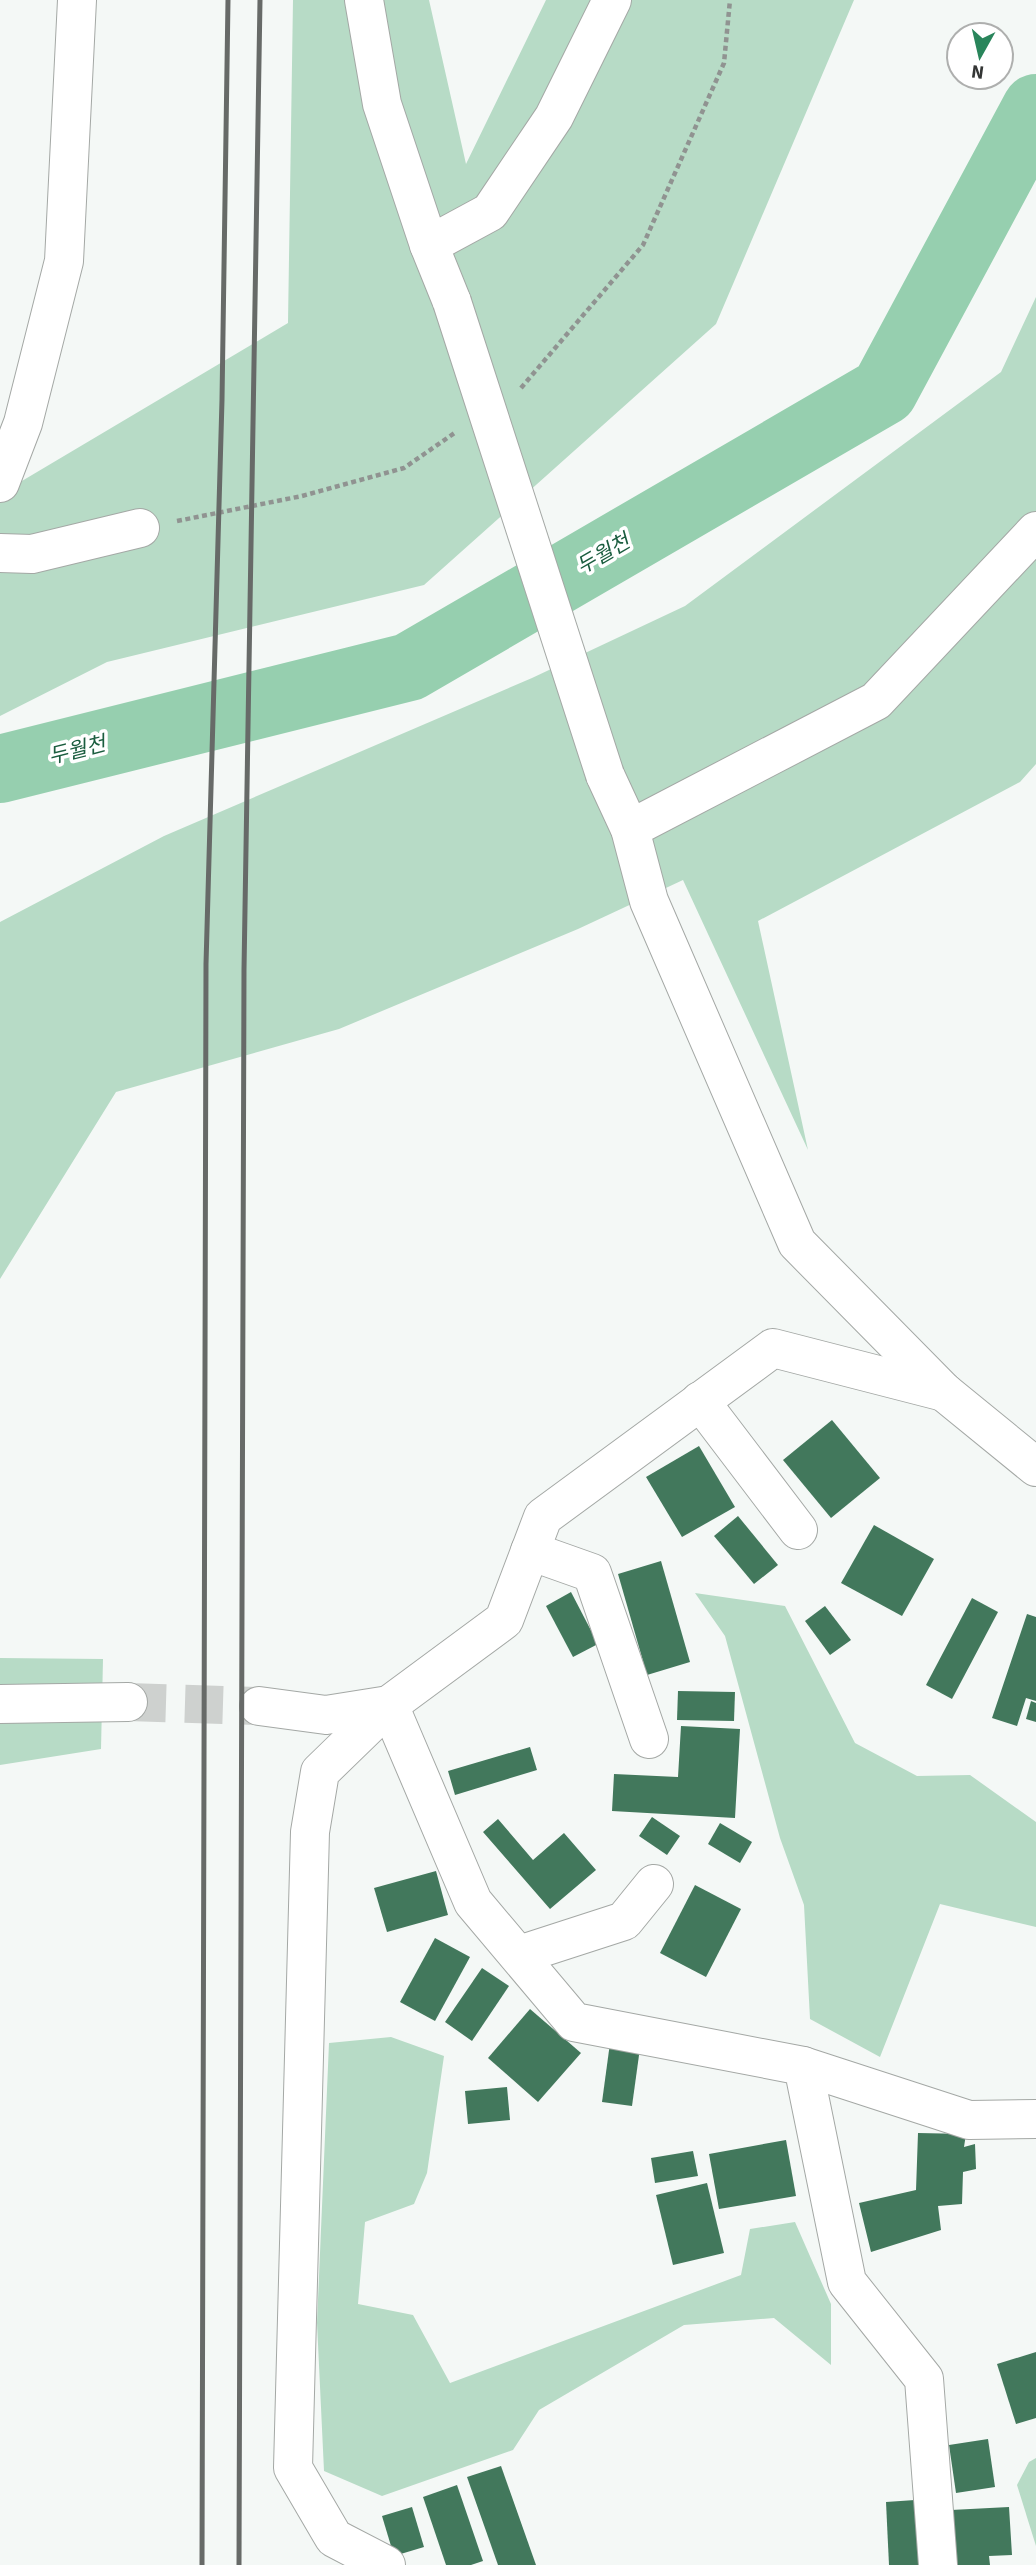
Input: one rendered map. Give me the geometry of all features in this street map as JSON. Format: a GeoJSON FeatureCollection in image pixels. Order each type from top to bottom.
{"type":"FeatureCollection","features":[{"type":"Feature","properties":{"kind":"street"},"geometry":{"type":"LineString","coordinates":[[0,483],[23,423],[64,261],[77,0]]}},
{"type":"Feature","properties":{"kind":"street"},"geometry":{"type":"LineString","coordinates":[[365,0],[382,104],[429,245],[452,302],[605,775],[630,829],[649,901],[797,1243],[944,1392],[1036,1466]]}},
{"type":"Feature","properties":{"kind":"street"},"geometry":{"type":"LineString","coordinates":[[429,245],[490,212],[554,117],[611,0]]}},
{"type":"Feature","properties":{"kind":"street"},"geometry":{"type":"LineString","coordinates":[[0,553],[32,554],[140,528]]}},
{"type":"Feature","properties":{"kind":"street"},"geometry":{"type":"LineString","coordinates":[[630,829],[876,701],[1036,531]]}},
{"type":"Feature","properties":{"kind":"street"},"geometry":{"type":"LineString","coordinates":[[386,2565],[334,2552],[293,2468],[310,1832],[320,1772],[389,1705],[504,1620],[543,1517],[773,1348],[944,1392]]}},
{"type":"Feature","properties":{"kind":"street"},"geometry":{"type":"LineString","coordinates":[[700,1401],[798,1530]]}},
{"type":"Feature","properties":{"kind":"street"},"geometry":{"type":"LineString","coordinates":[[530,1551],[592,1573],[649,1739]]}},
{"type":"Feature","properties":{"kind":"street"},"geometry":{"type":"LineString","coordinates":[[0,1704],[128,1702]]}},
{"type":"Feature","properties":{"kind":"street"},"geometry":{"type":"LineString","coordinates":[[259,1706],[326,1716],[389,1705]]}},
{"type":"Feature","properties":{"kind":"street"},"geometry":{"type":"LineString","coordinates":[[389,1705],[473,1902],[574,2022],[803,2066],[969,2120],[1036,2119]]}},
{"type":"Feature","properties":{"kind":"street"},"geometry":{"type":"LineString","coordinates":[[519,1955],[624,1921],[654,1884]]}},
{"type":"Feature","properties":{"kind":"street"},"geometry":{"type":"LineString","coordinates":[[803,2066],[847,2282],[924,2379],[938,2565]]}},
{"type":"Feature","properties":{"kind":"green space"},"geometry":{"type":"Polygon","coordinates":[[[293,0],[429,0],[466,164],[546,0],[854,0],[716,324],[424,585],[107,662],[0,716],[0,494],[288,323],[293,0]]]}},
{"type":"Feature","properties":{"kind":"green space"},"geometry":{"type":"Polygon","coordinates":[[[1036,297],[1036,764],[1020,782],[758,921],[808,1150],[683,880],[578,929],[339,1029],[116,1092],[0,1279],[0,922],[164,836],[532,678],[685,606],[1001,372],[1036,297]]]}},
{"type":"Feature","properties":{"kind":"green space"},"geometry":{"type":"Polygon","coordinates":[[[695,1593],[785,1606],[855,1743],[917,1776],[970,1775],[1036,1822],[1036,1927],[940,1904],[880,2057],[810,2019],[804,1905],[780,1838],[725,1636],[695,1593]]]}},
{"type":"Feature","properties":{"kind":"green space"},"geometry":{"type":"Polygon","coordinates":[[[0,1658],[103,1659],[101,1749],[0,1765],[0,1658]]]}},
{"type":"Feature","properties":{"kind":"green space"},"geometry":{"type":"Polygon","coordinates":[[[391,2037],[444,2056],[427,2173],[414,2204],[365,2222],[358,2304],[413,2315],[450,2383],[741,2275],[750,2229],[795,2222],[831,2304],[831,2365],[774,2318],[684,2325],[539,2410],[513,2450],[382,2496],[324,2471],[317,2323],[329,2043],[391,2037]]]}},
{"type":"Feature","properties":{"kind":"green space"},"geometry":{"type":"Polygon","coordinates":[[[1036,2458],[1036,2546],[1017,2485],[1029,2462],[1036,2458]]]}},
{"type":"Feature","properties":{"kind":"building"},"geometry":{"type":"Polygon","coordinates":[[[832,1420],[880,1478],[831,1518],[783,1460],[832,1420]]]}},
{"type":"Feature","properties":{"kind":"building"},"geometry":{"type":"Polygon","coordinates":[[[699,1446],[735,1507],[682,1537],[646,1477],[699,1446]]]}},
{"type":"Feature","properties":{"kind":"building"},"geometry":{"type":"Polygon","coordinates":[[[738,1516],[778,1565],[754,1584],[714,1536],[738,1516]]]}},
{"type":"Feature","properties":{"kind":"building"},"geometry":{"type":"Polygon","coordinates":[[[874,1525],[934,1559],[902,1616],[841,1583],[874,1525]]]}},
{"type":"Feature","properties":{"kind":"building"},"geometry":{"type":"Polygon","coordinates":[[[661,1561],[690,1662],[647,1675],[618,1574],[661,1561]]]}},
{"type":"Feature","properties":{"kind":"building"},"geometry":{"type":"Polygon","coordinates":[[[571,1592],[598,1644],[573,1657],[546,1606],[571,1592]]]}},
{"type":"Feature","properties":{"kind":"building"},"geometry":{"type":"Polygon","coordinates":[[[972,1598],[998,1612],[952,1699],[926,1685],[972,1598]]]}},
{"type":"Feature","properties":{"kind":"building"},"geometry":{"type":"Polygon","coordinates":[[[825,1606],[851,1640],[830,1655],[805,1621],[825,1606]]]}},
{"type":"Feature","properties":{"kind":"building"},"geometry":{"type":"Polygon","coordinates":[[[1027,1614],[1036,1617],[1036,1701],[1026,1698],[1017,1726],[992,1718],[1027,1614]]]}},
{"type":"Feature","properties":{"kind":"building"},"geometry":{"type":"Polygon","coordinates":[[[678,1691],[735,1692],[734,1721],[677,1720],[678,1691]]]}},
{"type":"Feature","properties":{"kind":"building"},"geometry":{"type":"Polygon","coordinates":[[[1031,1701],[1036,1703],[1036,1722],[1026,1719],[1031,1701]]]}},
{"type":"Feature","properties":{"kind":"building"},"geometry":{"type":"Polygon","coordinates":[[[681,1726],[740,1729],[735,1818],[612,1811],[614,1774],[678,1777],[681,1726]]]}},
{"type":"Feature","properties":{"kind":"building"},"geometry":{"type":"Polygon","coordinates":[[[530,1747],[537,1770],[455,1795],[448,1771],[530,1747]]]}},
{"type":"Feature","properties":{"kind":"building"},"geometry":{"type":"Polygon","coordinates":[[[652,1817],[680,1836],[667,1855],[639,1836],[652,1817]]]}},
{"type":"Feature","properties":{"kind":"building"},"geometry":{"type":"Polygon","coordinates":[[[498,1819],[533,1860],[564,1833],[596,1870],[550,1909],[483,1832],[498,1819]]]}},
{"type":"Feature","properties":{"kind":"building"},"geometry":{"type":"Polygon","coordinates":[[[720,1823],[752,1842],[740,1863],[708,1844],[720,1823]]]}},
{"type":"Feature","properties":{"kind":"building"},"geometry":{"type":"Polygon","coordinates":[[[436,1871],[448,1915],[387,1932],[374,1888],[436,1871]]]}},
{"type":"Feature","properties":{"kind":"building"},"geometry":{"type":"Polygon","coordinates":[[[695,1885],[741,1909],[706,1977],[660,1953],[695,1885]]]}},
{"type":"Feature","properties":{"kind":"building"},"geometry":{"type":"Polygon","coordinates":[[[435,1938],[470,1957],[435,2021],[400,2002],[435,1938]]]}},
{"type":"Feature","properties":{"kind":"building"},"geometry":{"type":"Polygon","coordinates":[[[482,1968],[509,1986],[472,2041],[445,2022],[482,1968]]]}},
{"type":"Feature","properties":{"kind":"building"},"geometry":{"type":"Polygon","coordinates":[[[530,2009],[581,2053],[538,2102],[488,2058],[530,2009]]]}},
{"type":"Feature","properties":{"kind":"building"},"geometry":{"type":"Polygon","coordinates":[[[610,2043],[640,2048],[632,2106],[602,2102],[610,2043]]]}},
{"type":"Feature","properties":{"kind":"building"},"geometry":{"type":"Polygon","coordinates":[[[507,2087],[510,2120],[468,2124],[465,2091],[507,2087]]]}},
{"type":"Feature","properties":{"kind":"building"},"geometry":{"type":"Polygon","coordinates":[[[918,2133],[966,2134],[964,2147],[975,2144],[976,2169],[963,2172],[962,2204],[938,2206],[941,2230],[871,2252],[859,2203],[916,2190],[918,2133]]]}},
{"type":"Feature","properties":{"kind":"building"},"geometry":{"type":"Polygon","coordinates":[[[786,2140],[796,2196],[719,2209],[709,2154],[786,2140]]]}},
{"type":"Feature","properties":{"kind":"building"},"geometry":{"type":"Polygon","coordinates":[[[693,2151],[698,2176],[655,2183],[651,2158],[693,2151]]]}},
{"type":"Feature","properties":{"kind":"building"},"geometry":{"type":"Polygon","coordinates":[[[707,2183],[724,2253],[673,2265],[656,2195],[707,2183]]]}},
{"type":"Feature","properties":{"kind":"building"},"geometry":{"type":"Polygon","coordinates":[[[1036,2352],[1036,2418],[1016,2424],[997,2364],[1036,2352]]]}},
{"type":"Feature","properties":{"kind":"building"},"geometry":{"type":"Polygon","coordinates":[[[988,2439],[995,2487],[956,2493],[949,2445],[988,2439]]]}},
{"type":"Feature","properties":{"kind":"building"},"geometry":{"type":"Polygon","coordinates":[[[501,2466],[536,2565],[498,2565],[467,2477],[501,2466]]]}},
{"type":"Feature","properties":{"kind":"building"},"geometry":{"type":"Polygon","coordinates":[[[457,2485],[483,2561],[471,2565],[446,2565],[423,2497],[457,2485]]]}},
{"type":"Feature","properties":{"kind":"building"},"geometry":{"type":"Polygon","coordinates":[[[915,2500],[919,2565],[889,2565],[886,2502],[915,2500]]]}},
{"type":"Feature","properties":{"kind":"building"},"geometry":{"type":"Polygon","coordinates":[[[412,2507],[424,2547],[394,2556],[382,2516],[412,2507]]]}},
{"type":"Feature","properties":{"kind":"building"},"geometry":{"type":"Polygon","coordinates":[[[1009,2507],[1012,2555],[989,2556],[990,2565],[954,2565],[951,2510],[1009,2507]]]}},
{"type":"Feature","properties":{"kind":"waterway","name":"두월천"},"geometry":{"type":"LineString","coordinates":[[0,769],[409,667],[884,391],[1036,108]]}},
{"type":"Feature","properties":{"kind":"tunnel"},"geometry":{"type":"LineString","coordinates":[[128,1702],[259,1706]]}},
{"type":"Feature","properties":{"kind":"railway"},"geometry":{"type":"LineString","coordinates":[[202,2565],[206,964],[222,400],[228,0]]}},
{"type":"Feature","properties":{"kind":"railway"},"geometry":{"type":"LineString","coordinates":[[239,2565],[244,970],[260,0]]}}]}
